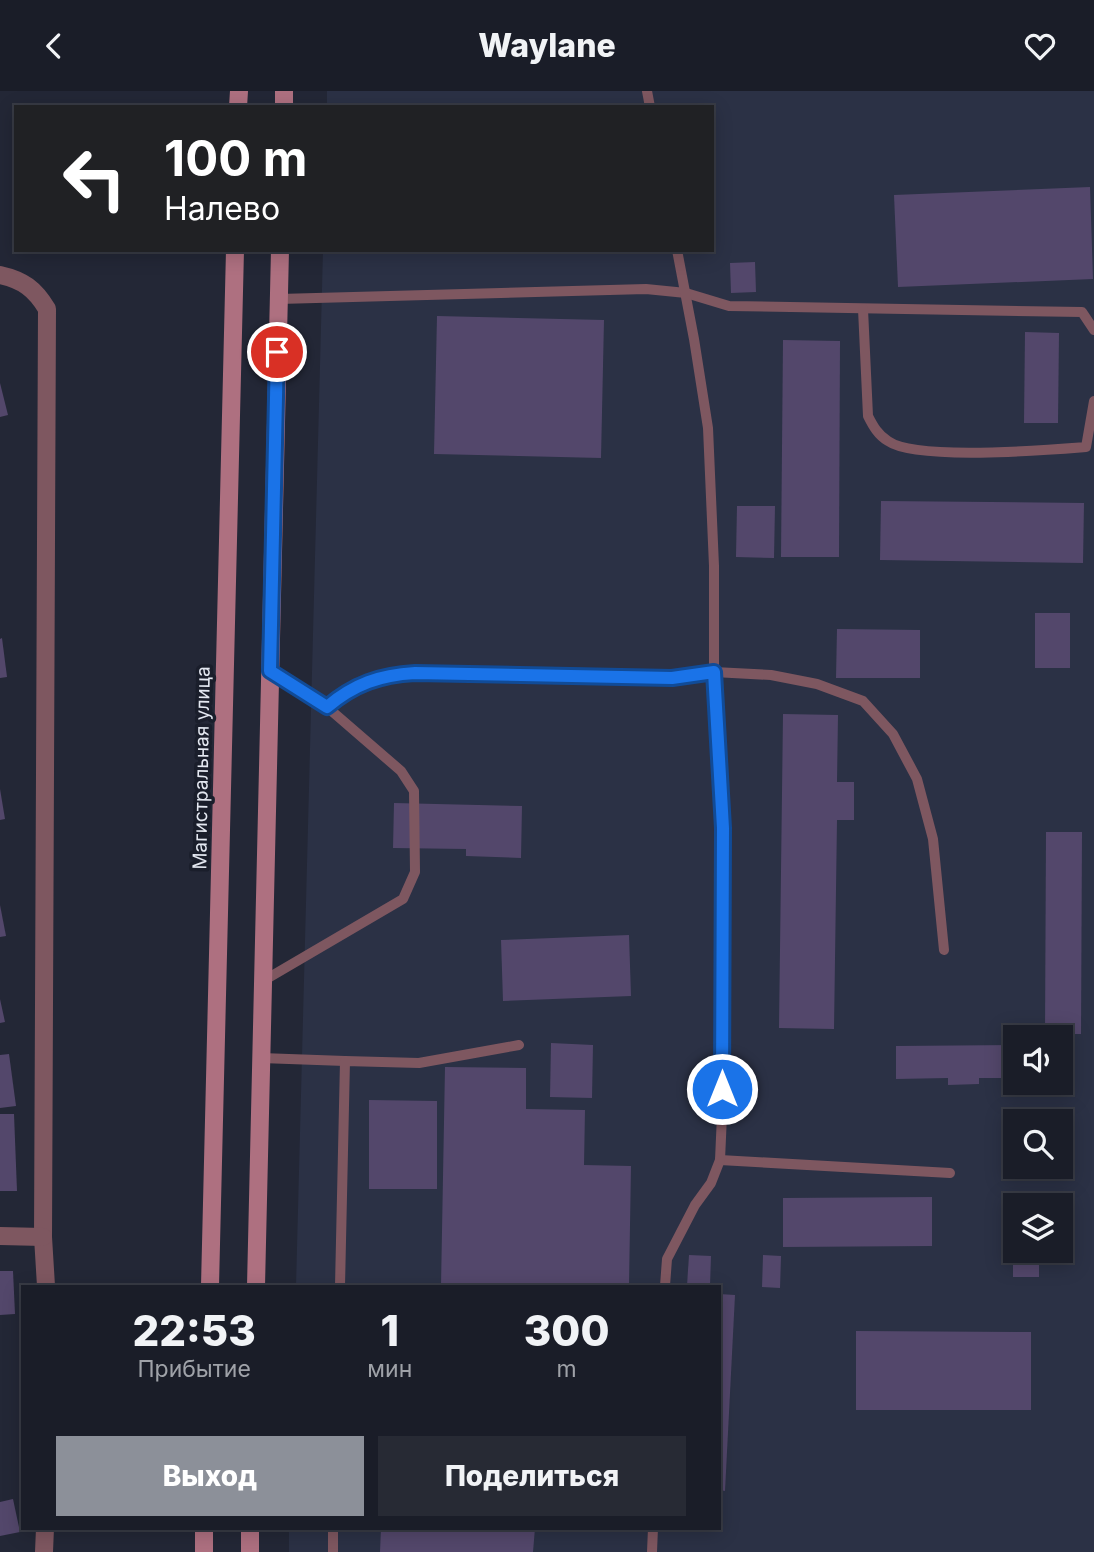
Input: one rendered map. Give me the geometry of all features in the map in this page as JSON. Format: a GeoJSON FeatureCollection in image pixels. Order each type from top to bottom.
{"type":"FeatureCollection","features":[{"type":"Feature","properties":{"kind":"main road","name":"Магистральная улица"},"geometry":{"type":"LineString","coordinates":[[210,1285],[235,252]]}},
{"type":"Feature","properties":{"kind":"main road"},"geometry":{"type":"LineString","coordinates":[[256,1285],[280,252]]}},
{"type":"Feature","properties":{"kind":"main road"},"geometry":{"type":"LineString","coordinates":[[204,1530],[204,1552]]}},
{"type":"Feature","properties":{"kind":"main road"},"geometry":{"type":"LineString","coordinates":[[250,1530],[250,1552]]}},
{"type":"Feature","properties":{"kind":"street"},"geometry":{"type":"LineString","coordinates":[[0,275],[13,278],[37,292],[47,309],[43,1237],[46,1285]]}},
{"type":"Feature","properties":{"kind":"street"},"geometry":{"type":"LineString","coordinates":[[0,1236],[43,1237]]}},
{"type":"Feature","properties":{"kind":"street"},"geometry":{"type":"LineString","coordinates":[[44,1552],[45,1530]]}},
{"type":"Feature","properties":{"kind":"lane"},"geometry":{"type":"LineString","coordinates":[[665,1285],[667,1259],[695,1205],[711,1183],[720,1160],[723,828],[714,672],[714,566],[708,428],[677,252]]}},
{"type":"Feature","properties":{"kind":"lane"},"geometry":{"type":"LineString","coordinates":[[279,299],[646,289],[686,293],[729,306],[1082,312],[1094,330]]}},
{"type":"Feature","properties":{"kind":"lane"},"geometry":{"type":"LineString","coordinates":[[863,309],[868,416],[874,429],[889,443],[909,449],[1012,453],[1086,447],[1094,401]]}},
{"type":"Feature","properties":{"kind":"lane"},"geometry":{"type":"LineString","coordinates":[[263,981],[403,899],[415,872],[414,791],[401,771],[327,707],[270,671]]}},
{"type":"Feature","properties":{"kind":"lane"},"geometry":{"type":"LineString","coordinates":[[327,707],[354,687],[389,674],[415,673],[672,678],[714,672],[771,675],[817,684],[863,701],[894,734],[917,779],[933,839],[944,950]]}},
{"type":"Feature","properties":{"kind":"lane"},"geometry":{"type":"LineString","coordinates":[[261,1058],[419,1063],[519,1045]]}},
{"type":"Feature","properties":{"kind":"lane"},"geometry":{"type":"LineString","coordinates":[[340,1285],[345,1061]]}},
{"type":"Feature","properties":{"kind":"lane"},"geometry":{"type":"LineString","coordinates":[[720,1160],[950,1173]]}},
{"type":"Feature","properties":{"kind":"lane"},"geometry":{"type":"LineString","coordinates":[[333,1530],[333,1552]]}},
{"type":"Feature","properties":{"kind":"lane"},"geometry":{"type":"LineString","coordinates":[[652,1552],[653,1530]]}},
{"type":"Feature","properties":{"kind":"shaded area"},"geometry":{"type":"Polygon","coordinates":[[[327,91],[1094,91],[1094,1552],[289,1552],[289,1530],[721,1530],[721,1285],[296,1285],[323,252],[714,252],[714,105],[327,105],[327,91]]]}},
{"type":"Feature","properties":{"kind":"building"},"geometry":{"type":"Polygon","coordinates":[[[1090,187],[1093,279],[898,287],[894,195],[1090,187]]]}},
{"type":"Feature","properties":{"kind":"building"},"geometry":{"type":"Polygon","coordinates":[[[755,262],[756,292],[731,293],[730,263],[755,262]]]}},
{"type":"Feature","properties":{"kind":"building"},"geometry":{"type":"Polygon","coordinates":[[[437,316],[604,320],[601,458],[434,454],[437,316]]]}},
{"type":"Feature","properties":{"kind":"building"},"geometry":{"type":"Polygon","coordinates":[[[1025,332],[1059,333],[1058,423],[1024,423],[1025,332]]]}},
{"type":"Feature","properties":{"kind":"building"},"geometry":{"type":"Polygon","coordinates":[[[783,340],[840,341],[839,557],[781,557],[783,340]]]}},
{"type":"Feature","properties":{"kind":"building"},"geometry":{"type":"Polygon","coordinates":[[[0,383],[8,415],[0,417],[0,383]]]}},
{"type":"Feature","properties":{"kind":"building"},"geometry":{"type":"Polygon","coordinates":[[[881,501],[1084,503],[1083,563],[880,560],[881,501]]]}},
{"type":"Feature","properties":{"kind":"building"},"geometry":{"type":"Polygon","coordinates":[[[737,506],[775,506],[774,558],[736,557],[737,506]]]}},
{"type":"Feature","properties":{"kind":"building"},"geometry":{"type":"Polygon","coordinates":[[[1035,613],[1070,613],[1070,668],[1035,668],[1035,613]]]}},
{"type":"Feature","properties":{"kind":"building"},"geometry":{"type":"Polygon","coordinates":[[[837,629],[920,630],[920,678],[836,678],[837,629]]]}},
{"type":"Feature","properties":{"kind":"building"},"geometry":{"type":"Polygon","coordinates":[[[2,638],[7,677],[0,678],[0,639],[2,638]]]}},
{"type":"Feature","properties":{"kind":"building"},"geometry":{"type":"Polygon","coordinates":[[[783,714],[838,715],[837,782],[854,782],[854,820],[837,820],[834,1029],[779,1028],[783,714]]]}},
{"type":"Feature","properties":{"kind":"building"},"geometry":{"type":"Polygon","coordinates":[[[0,789],[5,819],[0,820],[0,789]]]}},
{"type":"Feature","properties":{"kind":"building"},"geometry":{"type":"Polygon","coordinates":[[[394,803],[522,806],[521,858],[466,856],[466,849],[393,848],[394,803]]]}},
{"type":"Feature","properties":{"kind":"building"},"geometry":{"type":"Polygon","coordinates":[[[1046,832],[1082,832],[1081,1034],[1073,1034],[1073,1025],[1045,1025],[1046,832]]]}},
{"type":"Feature","properties":{"kind":"building"},"geometry":{"type":"Polygon","coordinates":[[[0,905],[6,936],[0,937],[0,905]]]}},
{"type":"Feature","properties":{"kind":"building"},"geometry":{"type":"Polygon","coordinates":[[[629,935],[631,996],[503,1001],[501,940],[629,935]]]}},
{"type":"Feature","properties":{"kind":"building"},"geometry":{"type":"Polygon","coordinates":[[[0,999],[5,1022],[0,1023],[0,999]]]}},
{"type":"Feature","properties":{"kind":"building"},"geometry":{"type":"Polygon","coordinates":[[[551,1043],[593,1045],[592,1098],[550,1097],[551,1043]]]}},
{"type":"Feature","properties":{"kind":"building"},"geometry":{"type":"Polygon","coordinates":[[[1003,1045],[1003,1078],[979,1078],[979,1084],[948,1085],[948,1078],[896,1079],[896,1046],[1003,1045]]]}},
{"type":"Feature","properties":{"kind":"building"},"geometry":{"type":"Polygon","coordinates":[[[1073,1045],[1075,1045],[1073,1077],[1073,1045]]]}},
{"type":"Feature","properties":{"kind":"building"},"geometry":{"type":"Polygon","coordinates":[[[9,1054],[16,1106],[0,1108],[0,1055],[9,1054]]]}},
{"type":"Feature","properties":{"kind":"building"},"geometry":{"type":"Polygon","coordinates":[[[445,1067],[526,1068],[526,1109],[585,1110],[584,1165],[631,1166],[629,1285],[441,1285],[445,1067]]]}},
{"type":"Feature","properties":{"kind":"building"},"geometry":{"type":"Polygon","coordinates":[[[369,1100],[437,1101],[437,1189],[369,1189],[369,1100]]]}},
{"type":"Feature","properties":{"kind":"building"},"geometry":{"type":"Polygon","coordinates":[[[0,1114],[14,1114],[17,1191],[0,1191],[0,1114]]]}},
{"type":"Feature","properties":{"kind":"building"},"geometry":{"type":"Polygon","coordinates":[[[932,1197],[932,1246],[783,1247],[783,1198],[932,1197]]]}},
{"type":"Feature","properties":{"kind":"building"},"geometry":{"type":"Polygon","coordinates":[[[689,1255],[711,1256],[710,1285],[687,1285],[689,1255]]]}},
{"type":"Feature","properties":{"kind":"building"},"geometry":{"type":"Polygon","coordinates":[[[763,1255],[781,1256],[780,1288],[762,1287],[763,1255]]]}},
{"type":"Feature","properties":{"kind":"building"},"geometry":{"type":"Polygon","coordinates":[[[1013,1263],[1039,1263],[1039,1277],[1013,1277],[1013,1263]]]}},
{"type":"Feature","properties":{"kind":"building"},"geometry":{"type":"Polygon","coordinates":[[[0,1271],[13,1271],[15,1314],[0,1315],[0,1271]]]}},
{"type":"Feature","properties":{"kind":"building"},"geometry":{"type":"Polygon","coordinates":[[[721,1294],[735,1295],[725,1491],[721,1490],[721,1294]]]}},
{"type":"Feature","properties":{"kind":"building"},"geometry":{"type":"Polygon","coordinates":[[[856,1331],[1031,1332],[1031,1410],[856,1410],[856,1331]]]}},
{"type":"Feature","properties":{"kind":"building"},"geometry":{"type":"Polygon","coordinates":[[[13,1499],[20,1532],[0,1536],[0,1502],[13,1499]]]}},
{"type":"Feature","properties":{"kind":"building"},"geometry":{"type":"Polygon","coordinates":[[[381,1530],[535,1530],[533,1552],[380,1552],[381,1530]]]}},
{"type":"Feature","properties":{"kind":"route"},"geometry":{"type":"LineString","coordinates":[[277,352],[270,671],[327,707],[344,692],[389,674],[672,678],[714,672],[723,828],[722,1089]]}}]}
